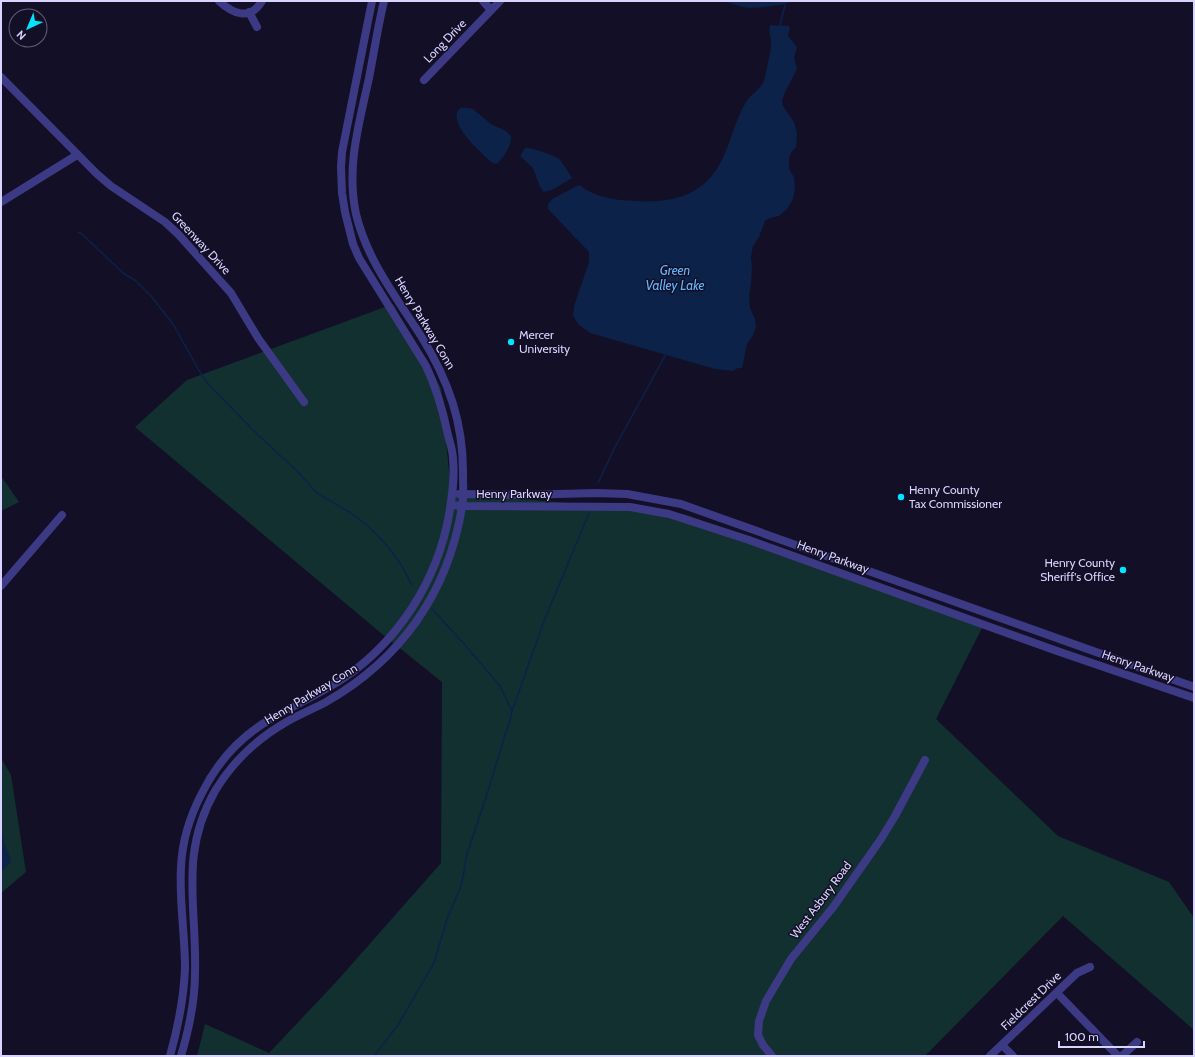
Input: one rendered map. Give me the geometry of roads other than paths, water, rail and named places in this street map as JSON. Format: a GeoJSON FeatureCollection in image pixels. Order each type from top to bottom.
{"type":"FeatureCollection","features":[{"type":"Feature","properties":{"kind":"street"},"geometry":{"type":"LineString","coordinates":[[219,1],[233,12],[242,14],[257,8],[262,1]]}},
{"type":"Feature","properties":{"kind":"street","name":"Henry Parkway Conn"},"geometry":{"type":"LineString","coordinates":[[170,1056],[181,1008],[185,968],[181,867],[183,846],[188,826],[202,793],[222,762],[242,740],[271,719],[343,679],[358,668],[386,642],[399,626],[423,590],[435,565],[441,548],[451,505],[453,494],[453,459],[443,408],[435,385],[414,345],[396,320],[359,258],[348,229],[342,193],[342,152],[372,1]]}},
{"type":"Feature","properties":{"kind":"street","name":"Henry Parkway Conn"},"geometry":{"type":"LineString","coordinates":[[181,1056],[188,1032],[194,992],[195,946],[191,878],[193,855],[198,830],[206,809],[227,773],[243,754],[254,744],[266,734],[323,703],[360,680],[401,642],[420,616],[438,585],[447,565],[453,547],[462,506],[462,442],[458,420],[446,382],[436,360],[382,276],[370,254],[362,234],[353,198],[352,174],[355,143],[384,1]]}},
{"type":"Feature","properties":{"kind":"street"},"geometry":{"type":"LineString","coordinates":[[483,1],[491,10]]}},
{"type":"Feature","properties":{"kind":"street","name":"Long Drive"},"geometry":{"type":"LineString","coordinates":[[424,80],[500,1]]}},
{"type":"Feature","properties":{"kind":"street"},"geometry":{"type":"LineString","coordinates":[[249,12],[257,27]]}},
{"type":"Feature","properties":{"kind":"street","name":"Greenway Drive"},"geometry":{"type":"LineString","coordinates":[[1,77],[97,174],[111,186],[158,216],[178,234],[231,294],[258,338],[304,402]]}},
{"type":"Feature","properties":{"kind":"street"},"geometry":{"type":"LineString","coordinates":[[1,202],[77,154]]}},
{"type":"Feature","properties":{"kind":"street","name":"Henry Parkway"},"geometry":{"type":"LineString","coordinates":[[453,494],[619,494],[681,504],[1194,687]]}},
{"type":"Feature","properties":{"kind":"street","name":"Henry Parkway"},"geometry":{"type":"LineString","coordinates":[[451,505],[630,507],[668,514],[749,540],[1043,646],[1194,698]]}},
{"type":"Feature","properties":{"kind":"street"},"geometry":{"type":"LineString","coordinates":[[1,586],[62,515]]}},
{"type":"Feature","properties":{"kind":"street","name":"West Asbury Road"},"geometry":{"type":"LineString","coordinates":[[772,1056],[763,1045],[758,1035],[759,1020],[766,1001],[791,959],[834,906],[881,839],[925,760]]}},
{"type":"Feature","properties":{"kind":"street","name":"Fieldcrest Drive"},"geometry":{"type":"LineString","coordinates":[[990,1056],[1077,973],[1090,967]]}},
{"type":"Feature","properties":{"kind":"street"},"geometry":{"type":"LineString","coordinates":[[1057,993],[1118,1056]]}},
{"type":"Feature","properties":{"kind":"street"},"geometry":{"type":"LineString","coordinates":[[1122,1056],[1137,1042]]}},
{"type":"Feature","properties":{"kind":"street"},"geometry":{"type":"LineString","coordinates":[[1002,1045],[1013,1056]]}},
{"type":"Feature","properties":{"kind":"water"},"geometry":{"type":"Polygon","coordinates":[[[725,1],[792,1],[782,5],[753,8],[738,6],[725,1]]]}},
{"type":"Feature","properties":{"kind":"water","name":"Green Valley Lake"},"geometry":{"type":"Polygon","coordinates":[[[770,25],[789,26],[788,36],[797,47],[794,58],[797,69],[782,101],[783,106],[794,122],[797,133],[796,147],[792,151],[789,158],[789,169],[794,177],[795,189],[793,199],[787,209],[779,216],[765,221],[759,237],[753,246],[749,296],[750,308],[755,319],[756,327],[747,344],[742,368],[738,368],[733,371],[715,369],[590,333],[578,324],[573,315],[574,306],[589,262],[589,252],[548,209],[548,204],[552,199],[579,185],[592,193],[606,198],[660,201],[683,196],[702,185],[711,177],[718,167],[746,102],[764,81],[771,45],[769,30],[770,25]]]}},
{"type":"Feature","properties":{"kind":"water"},"geometry":{"type":"Polygon","coordinates":[[[461,108],[473,109],[491,124],[506,131],[511,136],[509,147],[498,163],[495,164],[491,162],[462,131],[458,124],[457,117],[458,110],[461,108]]]}},
{"type":"Feature","properties":{"kind":"water"},"geometry":{"type":"Polygon","coordinates":[[[525,148],[552,155],[559,159],[572,178],[554,189],[544,192],[540,187],[533,168],[521,157],[521,154],[525,148]]]}},
{"type":"Feature","properties":{"kind":"water"},"geometry":{"type":"Polygon","coordinates":[[[1,825],[4,843],[11,859],[10,863],[1,872],[1,825]]]}},
{"type":"Feature","properties":{"kind":"waterway"},"geometry":{"type":"LineString","coordinates":[[780,25],[785,5]]}},
{"type":"Feature","properties":{"kind":"waterway"},"geometry":{"type":"LineString","coordinates":[[78,232],[82,234],[123,273],[136,281],[151,296],[173,324],[201,374],[209,385],[257,434],[297,471],[317,493],[351,513],[368,526],[389,548],[402,566],[412,586]]}},
{"type":"Feature","properties":{"kind":"waterway"},"geometry":{"type":"LineString","coordinates":[[598,483],[614,449],[666,354]]}},
{"type":"Feature","properties":{"kind":"waterway"},"geometry":{"type":"LineString","coordinates":[[374,1056],[398,1025],[434,963],[447,919],[461,886],[466,857],[512,711],[544,621],[589,513]]}},
{"type":"Feature","properties":{"kind":"waterway"},"geometry":{"type":"LineString","coordinates":[[432,609],[500,686],[512,711]]}},
{"type":"Feature","properties":{"kind":"place","name":"Mercer University"},"geometry":{"type":"Point","coordinates":[511,342]}},
{"type":"Feature","properties":{"kind":"place","name":"Henry County Tax Commissioner"},"geometry":{"type":"Point","coordinates":[901,497]}},
{"type":"Feature","properties":{"kind":"place","name":"Henry County Sheriff's Office"},"geometry":{"type":"Point","coordinates":[1123,570]}}]}
